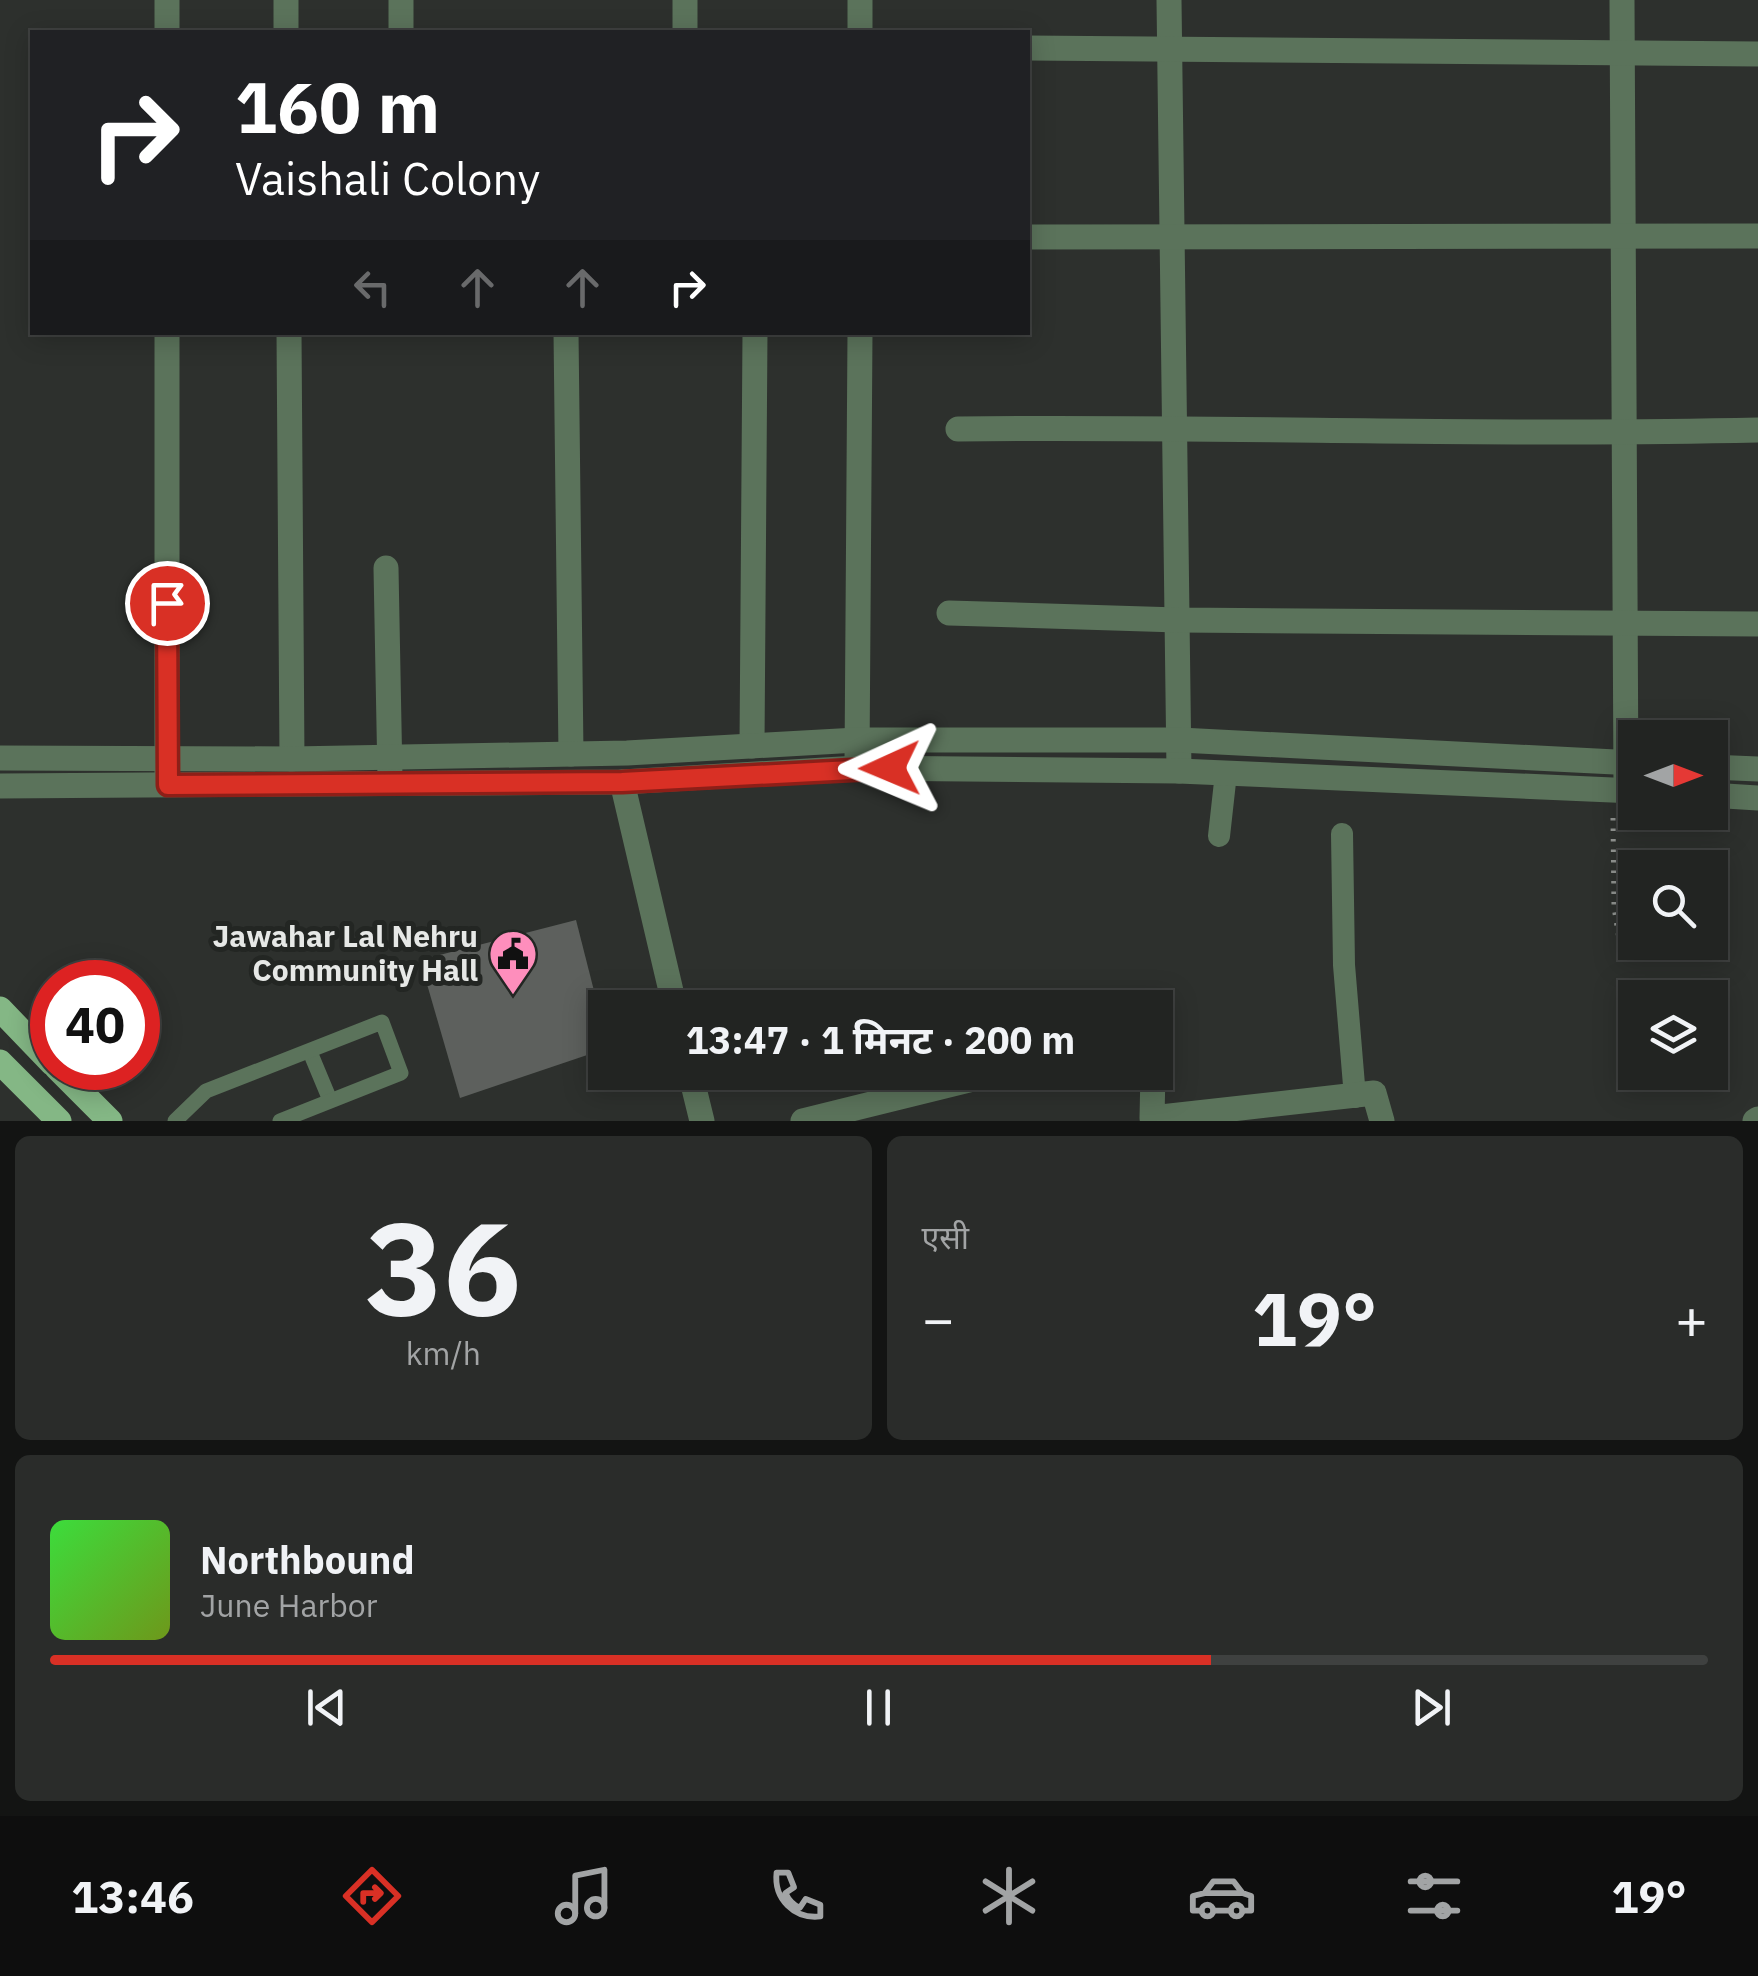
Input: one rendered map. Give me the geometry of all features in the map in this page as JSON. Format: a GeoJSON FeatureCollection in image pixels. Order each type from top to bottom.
{"type":"FeatureCollection","features":[{"type":"Feature","properties":{"kind":"main road"},"geometry":{"type":"LineString","coordinates":[[0,1009],[30,1040]]}},
{"type":"Feature","properties":{"kind":"main road"},"geometry":{"type":"LineString","coordinates":[[0,1062],[59,1121]]}},
{"type":"Feature","properties":{"kind":"main road"},"geometry":{"type":"LineString","coordinates":[[80,1090],[110,1121]]}},
{"type":"Feature","properties":{"kind":"street"},"geometry":{"type":"LineString","coordinates":[[167,0],[167,30]]}},
{"type":"Feature","properties":{"kind":"street"},"geometry":{"type":"LineString","coordinates":[[286,0],[286,30]]}},
{"type":"Feature","properties":{"kind":"street"},"geometry":{"type":"LineString","coordinates":[[401,0],[401,30]]}},
{"type":"Feature","properties":{"kind":"street"},"geometry":{"type":"LineString","coordinates":[[685,0],[686,30]]}},
{"type":"Feature","properties":{"kind":"street"},"geometry":{"type":"LineString","coordinates":[[860,0],[860,30]]}},
{"type":"Feature","properties":{"kind":"street"},"geometry":{"type":"LineString","coordinates":[[1169,0],[1179,771]]}},
{"type":"Feature","properties":{"kind":"street"},"geometry":{"type":"LineString","coordinates":[[1622,0],[1624,622],[1628,720]]}},
{"type":"Feature","properties":{"kind":"street"},"geometry":{"type":"LineString","coordinates":[[1030,48],[1758,54]]}},
{"type":"Feature","properties":{"kind":"street"},"geometry":{"type":"LineString","coordinates":[[1030,237],[1758,236]]}},
{"type":"Feature","properties":{"kind":"street"},"geometry":{"type":"LineString","coordinates":[[167,335],[168,785]]}},
{"type":"Feature","properties":{"kind":"street"},"geometry":{"type":"LineString","coordinates":[[288,335],[292,759]]}},
{"type":"Feature","properties":{"kind":"street"},"geometry":{"type":"LineString","coordinates":[[566,335],[571,754]]}},
{"type":"Feature","properties":{"kind":"street"},"geometry":{"type":"LineString","coordinates":[[752,746],[755,335]]}},
{"type":"Feature","properties":{"kind":"street"},"geometry":{"type":"LineString","coordinates":[[858,768],[860,335]]}},
{"type":"Feature","properties":{"kind":"street"},"geometry":{"type":"LineString","coordinates":[[958,428],[1174,426],[1624,433],[1758,430]]}},
{"type":"Feature","properties":{"kind":"street"},"geometry":{"type":"LineString","coordinates":[[386,568],[390,770]]}},
{"type":"Feature","properties":{"kind":"street"},"geometry":{"type":"LineString","coordinates":[[949,614],[1178,620],[1758,624]]}},
{"type":"Feature","properties":{"kind":"street"},"geometry":{"type":"LineString","coordinates":[[0,786],[168,785],[571,754],[857,740],[1180,740],[1618,761]]}},
{"type":"Feature","properties":{"kind":"street"},"geometry":{"type":"LineString","coordinates":[[0,758],[292,759],[390,770],[622,782],[858,768],[1179,771],[1618,790]]}},
{"type":"Feature","properties":{"kind":"street"},"geometry":{"type":"LineString","coordinates":[[1728,767],[1758,769]]}},
{"type":"Feature","properties":{"kind":"street"},"geometry":{"type":"LineString","coordinates":[[1219,836],[1226,773]]}},
{"type":"Feature","properties":{"kind":"street"},"geometry":{"type":"LineString","coordinates":[[622,782],[671,990]]}},
{"type":"Feature","properties":{"kind":"street"},"geometry":{"type":"LineString","coordinates":[[1728,797],[1758,798]]}},
{"type":"Feature","properties":{"kind":"street"},"geometry":{"type":"LineString","coordinates":[[1342,834],[1344,965],[1356,1097]]}},
{"type":"Feature","properties":{"kind":"street"},"geometry":{"type":"LineString","coordinates":[[694,1090],[702,1121]]}},
{"type":"Feature","properties":{"kind":"street"},"geometry":{"type":"LineString","coordinates":[[803,1121],[928,1090]]}},
{"type":"Feature","properties":{"kind":"street"},"geometry":{"type":"LineString","coordinates":[[1153,1090],[1152,1118],[1374,1093],[1382,1121]]}},
{"type":"Feature","properties":{"kind":"lane"},"geometry":{"type":"LineString","coordinates":[[183,1118],[206,1091],[382,1022],[401,1074],[280,1121]]}},
{"type":"Feature","properties":{"kind":"lane"},"geometry":{"type":"LineString","coordinates":[[310,1052],[330,1100]]}},
{"type":"Feature","properties":{"kind":"path"},"geometry":{"type":"LineString","coordinates":[[1618,864],[1614,907],[1618,932]]}},
{"type":"Feature","properties":{"kind":"building","name":"Jawahar Lal Nehru Community Hall"},"geometry":{"type":"Polygon","coordinates":[[[576,920],[594,990],[588,990],[588,1055],[460,1098],[420,960],[576,920]]]}},
{"type":"Feature","properties":{"kind":"place","name":"Jawahar Lal Nehru Community Hall"},"geometry":{"type":"Point","coordinates":[513,996]}},
{"type":"Feature","properties":{"kind":"route"},"geometry":{"type":"LineString","coordinates":[[167,603],[168,785],[622,782],[890,768]]}}]}
